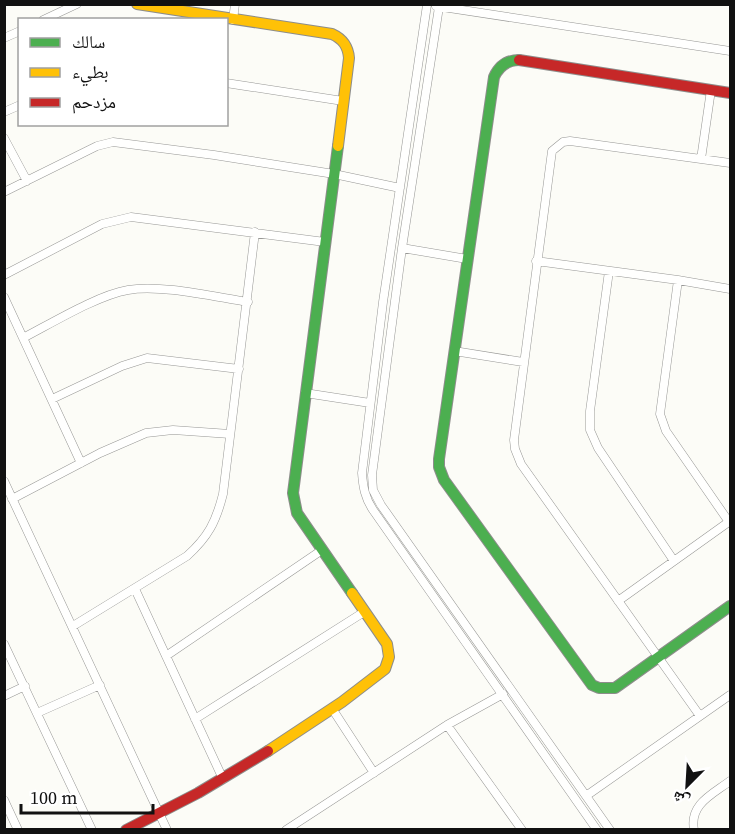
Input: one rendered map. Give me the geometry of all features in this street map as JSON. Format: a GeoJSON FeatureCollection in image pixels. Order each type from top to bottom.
{"type":"FeatureCollection","features":[{"type":"Feature","properties":{"kind":"street"},"geometry":{"type":"LineString","coordinates":[[47,18],[77,4]]}},
{"type":"Feature","properties":{"kind":"street"},"geometry":{"type":"LineString","coordinates":[[137,4],[221,18]]}},
{"type":"Feature","properties":{"kind":"street"},"geometry":{"type":"LineString","coordinates":[[233,20],[235,4]]}},
{"type":"Feature","properties":{"kind":"street"},"geometry":{"type":"LineString","coordinates":[[597,830],[365,496],[362,473],[378,336],[426,5],[730,51]]}},
{"type":"Feature","properties":{"kind":"street"},"geometry":{"type":"LineString","coordinates":[[439,7],[402,248],[372,476],[376,498],[610,830]]}},
{"type":"Feature","properties":{"kind":"street"},"geometry":{"type":"LineString","coordinates":[[126,830],[223,779],[333,710],[384,669],[389,661],[390,652],[387,644],[297,513],[294,503],[293,483],[349,52],[344,41],[338,37],[228,19]]}},
{"type":"Feature","properties":{"kind":"street"},"geometry":{"type":"LineString","coordinates":[[4,38],[18,32]]}},
{"type":"Feature","properties":{"kind":"street"},"geometry":{"type":"LineString","coordinates":[[730,93],[516,60],[502,64],[494,77],[439,459],[439,467],[444,480],[592,685],[599,688],[615,688],[730,606]]}},
{"type":"Feature","properties":{"kind":"street"},"geometry":{"type":"LineString","coordinates":[[228,83],[343,101]]}},
{"type":"Feature","properties":{"kind":"street"},"geometry":{"type":"LineString","coordinates":[[701,159],[711,90]]}},
{"type":"Feature","properties":{"kind":"street"},"geometry":{"type":"LineString","coordinates":[[4,112],[18,106]]}},
{"type":"Feature","properties":{"kind":"street"},"geometry":{"type":"LineString","coordinates":[[4,138],[27,181]]}},
{"type":"Feature","properties":{"kind":"street"},"geometry":{"type":"LineString","coordinates":[[700,716],[517,457],[514,440],[549,158],[556,146],[570,141],[730,163]]}},
{"type":"Feature","properties":{"kind":"street"},"geometry":{"type":"LineString","coordinates":[[4,192],[97,146],[113,142],[334,174],[400,188]]}},
{"type":"Feature","properties":{"kind":"street"},"geometry":{"type":"LineString","coordinates":[[4,275],[88,231],[118,219],[144,218],[325,242]]}},
{"type":"Feature","properties":{"kind":"street"},"geometry":{"type":"LineString","coordinates":[[73,626],[187,556],[212,528],[223,494],[255,232]]}},
{"type":"Feature","properties":{"kind":"street"},"geometry":{"type":"LineString","coordinates":[[402,248],[467,259]]}},
{"type":"Feature","properties":{"kind":"street"},"geometry":{"type":"LineString","coordinates":[[536,261],[730,289]]}},
{"type":"Feature","properties":{"kind":"street"},"geometry":{"type":"LineString","coordinates":[[609,271],[590,411],[590,430],[598,448],[674,561]]}},
{"type":"Feature","properties":{"kind":"street"},"geometry":{"type":"LineString","coordinates":[[618,601],[730,522],[666,431],[660,414],[678,280]]}},
{"type":"Feature","properties":{"kind":"street"},"geometry":{"type":"LineString","coordinates":[[23,338],[107,297],[128,290],[159,290],[248,302]]}},
{"type":"Feature","properties":{"kind":"street"},"geometry":{"type":"LineString","coordinates":[[4,297],[81,463]]}},
{"type":"Feature","properties":{"kind":"street"},"geometry":{"type":"LineString","coordinates":[[378,336],[390,337]]}},
{"type":"Feature","properties":{"kind":"street"},"geometry":{"type":"LineString","coordinates":[[454,351],[523,363]]}},
{"type":"Feature","properties":{"kind":"street"},"geometry":{"type":"LineString","coordinates":[[52,399],[122,366],[147,358],[239,369]]}},
{"type":"Feature","properties":{"kind":"street"},"geometry":{"type":"LineString","coordinates":[[305,393],[370,403]]}},
{"type":"Feature","properties":{"kind":"street"},"geometry":{"type":"LineString","coordinates":[[12,499],[81,463],[146,433],[173,430],[230,434]]}},
{"type":"Feature","properties":{"kind":"street"},"geometry":{"type":"LineString","coordinates":[[4,481],[166,830]]}},
{"type":"Feature","properties":{"kind":"street"},"geometry":{"type":"LineString","coordinates":[[166,656],[322,550]]}},
{"type":"Feature","properties":{"kind":"street"},"geometry":{"type":"LineString","coordinates":[[135,589],[223,779]]}},
{"type":"Feature","properties":{"kind":"street"},"geometry":{"type":"LineString","coordinates":[[195,719],[364,612]]}},
{"type":"Feature","properties":{"kind":"street"},"geometry":{"type":"LineString","coordinates":[[4,644],[92,830]]}},
{"type":"Feature","properties":{"kind":"street"},"geometry":{"type":"LineString","coordinates":[[37,713],[100,685]]}},
{"type":"Feature","properties":{"kind":"street"},"geometry":{"type":"LineString","coordinates":[[4,696],[25,686]]}},
{"type":"Feature","properties":{"kind":"street"},"geometry":{"type":"LineString","coordinates":[[285,830],[447,725],[503,694]]}},
{"type":"Feature","properties":{"kind":"street"},"geometry":{"type":"LineString","coordinates":[[586,796],[730,695]]}},
{"type":"Feature","properties":{"kind":"street"},"geometry":{"type":"LineString","coordinates":[[333,710],[374,773]]}},
{"type":"Feature","properties":{"kind":"street"},"geometry":{"type":"LineString","coordinates":[[447,725],[522,830]]}},
{"type":"Feature","properties":{"kind":"street"},"geometry":{"type":"LineString","coordinates":[[694,830],[692,820],[695,810],[730,782]]}},
{"type":"Feature","properties":{"kind":"street"},"geometry":{"type":"LineString","coordinates":[[4,800],[18,830]]}},
{"type":"Feature","properties":{"kind":"traffic: fast"},"geometry":{"type":"LineString","coordinates":[[519,60],[504,64],[494,77],[439,459],[439,467],[444,480],[592,685],[599,688],[615,688],[730,606]]}},
{"type":"Feature","properties":{"kind":"traffic: fast"},"geometry":{"type":"LineString","coordinates":[[338,146],[293,493],[297,513],[352,593]]}},
{"type":"Feature","properties":{"kind":"traffic: slow"},"geometry":{"type":"LineString","coordinates":[[137,4],[332,34],[339,38],[346,46],[349,58],[338,146]]}},
{"type":"Feature","properties":{"kind":"traffic: slow"},"geometry":{"type":"LineString","coordinates":[[268,751],[342,702],[385,669],[389,657],[387,644],[352,593]]}},
{"type":"Feature","properties":{"kind":"traffic: jam"},"geometry":{"type":"LineString","coordinates":[[519,60],[730,93]]}},
{"type":"Feature","properties":{"kind":"traffic: jam"},"geometry":{"type":"LineString","coordinates":[[126,830],[198,793],[268,751]]}}]}
